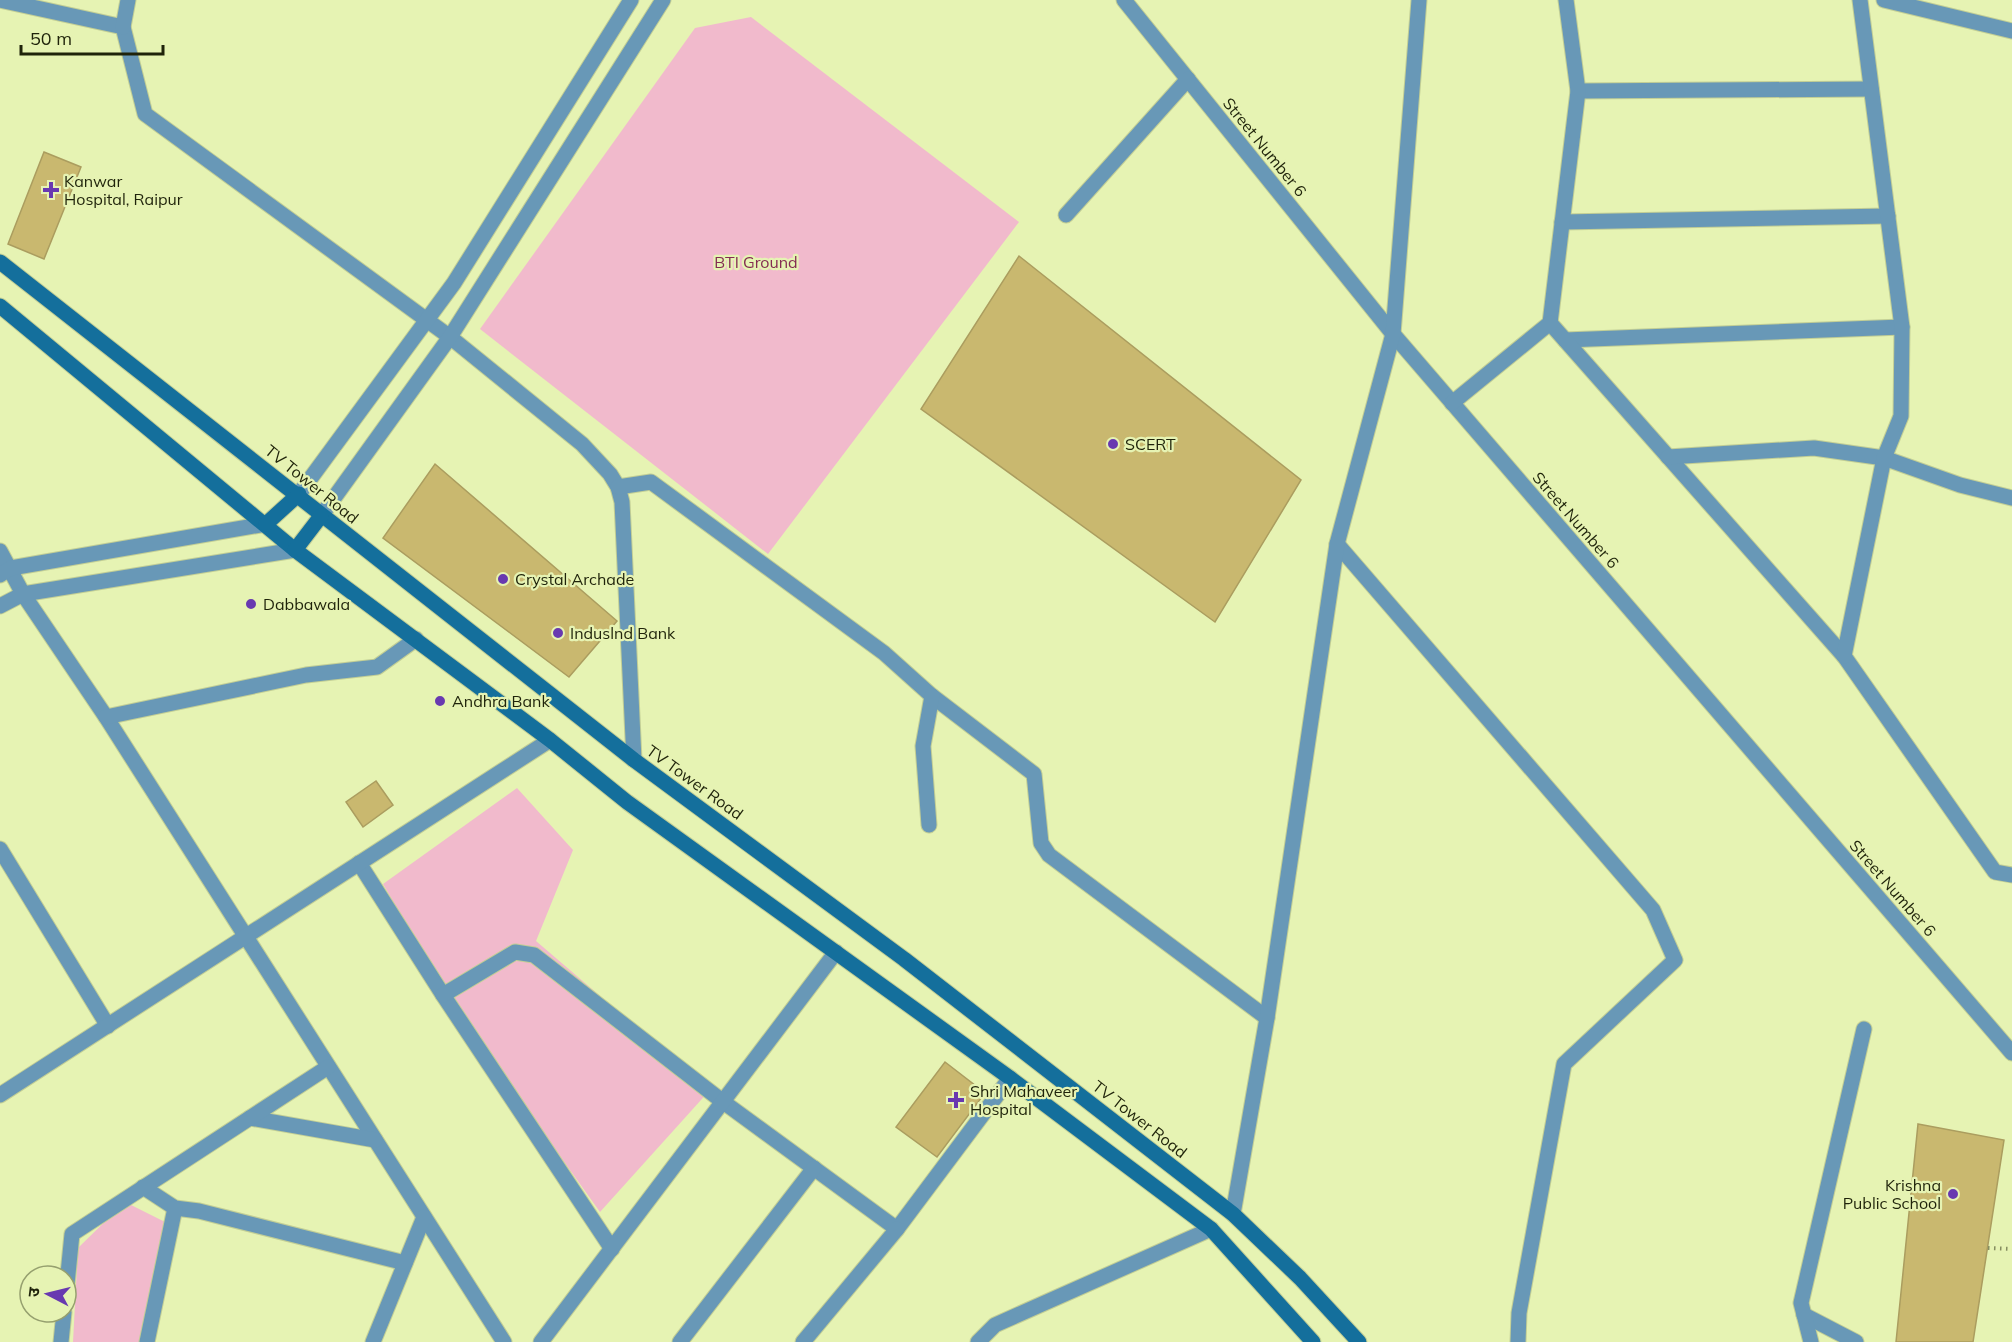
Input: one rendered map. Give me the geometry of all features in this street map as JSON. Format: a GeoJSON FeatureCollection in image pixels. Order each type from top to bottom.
{"type":"FeatureCollection","features":[{"type":"Feature","properties":{"kind":"main road","name":"TV Tower Road"},"geometry":{"type":"LineString","coordinates":[[0,262],[299,494],[321,516],[634,760],[904,958],[1233,1214],[1300,1278],[1359,1342]]}},
{"type":"Feature","properties":{"kind":"main road"},"geometry":{"type":"LineString","coordinates":[[0,306],[295,550],[550,740],[627,802],[1010,1078],[1211,1229],[1313,1342]]}},
{"type":"Feature","properties":{"kind":"main road"},"geometry":{"type":"LineString","coordinates":[[266,524],[299,494]]}},
{"type":"Feature","properties":{"kind":"main road"},"geometry":{"type":"LineString","coordinates":[[295,550],[321,516]]}},
{"type":"Feature","properties":{"kind":"street"},"geometry":{"type":"LineString","coordinates":[[0,0],[123,27]]}},
{"type":"Feature","properties":{"kind":"street"},"geometry":{"type":"LineString","coordinates":[[128,0],[123,27],[145,114],[450,337],[582,444],[618,487],[623,514],[634,760]]}},
{"type":"Feature","properties":{"kind":"street"},"geometry":{"type":"LineString","coordinates":[[299,494],[428,321],[631,0]]}},
{"type":"Feature","properties":{"kind":"street"},"geometry":{"type":"LineString","coordinates":[[321,516],[450,337],[663,0]]}},
{"type":"Feature","properties":{"kind":"street","name":"Street Number 6"},"geometry":{"type":"LineString","coordinates":[[1124,0],[1393,334],[2012,1053]]}},
{"type":"Feature","properties":{"kind":"street"},"geometry":{"type":"LineString","coordinates":[[1233,1214],[1266,1018],[1337,544],[1393,334],[1419,0]]}},
{"type":"Feature","properties":{"kind":"street"},"geometry":{"type":"LineString","coordinates":[[1452,403],[1550,323],[1578,91],[1566,0]]}},
{"type":"Feature","properties":{"kind":"street"},"geometry":{"type":"LineString","coordinates":[[1844,656],[1884,458],[1901,416],[1902,327],[1860,0]]}},
{"type":"Feature","properties":{"kind":"street"},"geometry":{"type":"LineString","coordinates":[[1884,0],[2012,30]]}},
{"type":"Feature","properties":{"kind":"street"},"geometry":{"type":"LineString","coordinates":[[1066,215],[1188,79]]}},
{"type":"Feature","properties":{"kind":"street"},"geometry":{"type":"LineString","coordinates":[[1578,91],[1871,89]]}},
{"type":"Feature","properties":{"kind":"street"},"geometry":{"type":"LineString","coordinates":[[535,150],[559,166]]}},
{"type":"Feature","properties":{"kind":"street"},"geometry":{"type":"LineString","coordinates":[[1562,222],[1888,216]]}},
{"type":"Feature","properties":{"kind":"street"},"geometry":{"type":"LineString","coordinates":[[1550,323],[1844,656],[1995,872],[2012,875]]}},
{"type":"Feature","properties":{"kind":"street"},"geometry":{"type":"LineString","coordinates":[[1565,340],[1902,327]]}},
{"type":"Feature","properties":{"kind":"street"},"geometry":{"type":"LineString","coordinates":[[1668,457],[1814,448],[1884,458],[1960,485],[2012,498]]}},
{"type":"Feature","properties":{"kind":"street"},"geometry":{"type":"LineString","coordinates":[[618,487],[651,482],[884,653],[932,696],[1034,774],[1041,843],[1049,855],[1266,1018]]}},
{"type":"Feature","properties":{"kind":"street"},"geometry":{"type":"LineString","coordinates":[[6,572],[266,524]]}},
{"type":"Feature","properties":{"kind":"street"},"geometry":{"type":"LineString","coordinates":[[1337,544],[1653,910],[1675,960],[1564,1064],[1519,1313],[1518,1342]]}},
{"type":"Feature","properties":{"kind":"street"},"geometry":{"type":"LineString","coordinates":[[0,606],[23,594],[295,550]]}},
{"type":"Feature","properties":{"kind":"street"},"geometry":{"type":"LineString","coordinates":[[0,551],[6,572],[106,717],[504,1342]]}},
{"type":"Feature","properties":{"kind":"street"},"geometry":{"type":"LineString","coordinates":[[106,717],[306,675],[377,667],[416,639]]}},
{"type":"Feature","properties":{"kind":"street"},"geometry":{"type":"LineString","coordinates":[[929,825],[923,746],[932,696]]}},
{"type":"Feature","properties":{"kind":"street"},"geometry":{"type":"LineString","coordinates":[[0,1095],[550,740]]}},
{"type":"Feature","properties":{"kind":"street"},"geometry":{"type":"LineString","coordinates":[[0,849],[108,1026]]}},
{"type":"Feature","properties":{"kind":"street"},"geometry":{"type":"LineString","coordinates":[[359,863],[443,995],[612,1249]]}},
{"type":"Feature","properties":{"kind":"street"},"geometry":{"type":"LineString","coordinates":[[443,995],[515,952],[534,955],[722,1101],[897,1229]]}},
{"type":"Feature","properties":{"kind":"street"},"geometry":{"type":"LineString","coordinates":[[541,1342],[836,952]]}},
{"type":"Feature","properties":{"kind":"street"},"geometry":{"type":"LineString","coordinates":[[1811,1342],[1801,1303],[1864,1029]]}},
{"type":"Feature","properties":{"kind":"street"},"geometry":{"type":"LineString","coordinates":[[69,1264],[72,1234],[328,1067]]}},
{"type":"Feature","properties":{"kind":"street"},"geometry":{"type":"LineString","coordinates":[[803,1342],[897,1229],[1010,1078]]}},
{"type":"Feature","properties":{"kind":"street"},"geometry":{"type":"LineString","coordinates":[[250,1118],[375,1140]]}},
{"type":"Feature","properties":{"kind":"street"},"geometry":{"type":"LineString","coordinates":[[680,1342],[814,1168]]}},
{"type":"Feature","properties":{"kind":"street"},"geometry":{"type":"LineString","coordinates":[[143,1188],[175,1208],[199,1211],[405,1263]]}},
{"type":"Feature","properties":{"kind":"street"},"geometry":{"type":"LineString","coordinates":[[147,1342],[175,1208]]}},
{"type":"Feature","properties":{"kind":"street"},"geometry":{"type":"LineString","coordinates":[[373,1342],[424,1217]]}},
{"type":"Feature","properties":{"kind":"street"},"geometry":{"type":"LineString","coordinates":[[979,1341],[995,1325],[1211,1229]]}},
{"type":"Feature","properties":{"kind":"street"},"geometry":{"type":"LineString","coordinates":[[1804,1315],[1856,1342]]}},
{"type":"Feature","properties":{"kind":"street"},"geometry":{"type":"LineString","coordinates":[[61,1342],[63,1324]]}},
{"type":"Feature","properties":{"kind":"path"},"geometry":{"type":"LineString","coordinates":[[1988,1248],[2012,1249]]}},
{"type":"Feature","properties":{"kind":"green space","name":"BTI Ground"},"geometry":{"type":"Polygon","coordinates":[[[751,17],[1019,222],[768,554],[480,329],[695,28],[751,17]]]}},
{"type":"Feature","properties":{"kind":"green space"},"geometry":{"type":"Polygon","coordinates":[[[517,788],[573,850],[536,941],[710,1090],[600,1212],[454,1008],[383,884],[517,788]]]}},
{"type":"Feature","properties":{"kind":"green space"},"geometry":{"type":"Polygon","coordinates":[[[125,1202],[173,1226],[155,1342],[73,1342],[74,1324],[78,1324],[78,1248],[125,1202]]]}},
{"type":"Feature","properties":{"kind":"building"},"geometry":{"type":"Polygon","coordinates":[[[44,152],[81,167],[44,259],[8,244],[44,152]]]}},
{"type":"Feature","properties":{"kind":"building","name":"SCERT"},"geometry":{"type":"Polygon","coordinates":[[[1019,256],[1301,480],[1215,622],[921,409],[1019,256]]]}},
{"type":"Feature","properties":{"kind":"building","name":"Crystal Archade"},"geometry":{"type":"Polygon","coordinates":[[[435,464],[617,621],[569,677],[383,538],[435,464]]]}},
{"type":"Feature","properties":{"kind":"building"},"geometry":{"type":"Polygon","coordinates":[[[376,781],[393,805],[363,827],[346,802],[376,781]]]}},
{"type":"Feature","properties":{"kind":"building"},"geometry":{"type":"Polygon","coordinates":[[[945,1062],[985,1093],[937,1157],[896,1127],[945,1062]]]}},
{"type":"Feature","properties":{"kind":"building","name":"Krishna Public School"},"geometry":{"type":"Polygon","coordinates":[[[1918,1124],[2004,1140],[1973,1342],[1896,1342],[1918,1124]]]}},
{"type":"Feature","properties":{"kind":"place","name":"Kanwar Hospital, Raipur"},"geometry":{"type":"Point","coordinates":[51,190]}},
{"type":"Feature","properties":{"kind":"place","name":"SCERT"},"geometry":{"type":"Point","coordinates":[1113,444]}},
{"type":"Feature","properties":{"kind":"place","name":"Crystal Archade"},"geometry":{"type":"Point","coordinates":[503,579]}},
{"type":"Feature","properties":{"kind":"place","name":"Dabbawala"},"geometry":{"type":"Point","coordinates":[251,604]}},
{"type":"Feature","properties":{"kind":"place","name":"Induslnd Bank"},"geometry":{"type":"Point","coordinates":[558,633]}},
{"type":"Feature","properties":{"kind":"place","name":"Andhra Bank"},"geometry":{"type":"Point","coordinates":[440,701]}},
{"type":"Feature","properties":{"kind":"place","name":"Shri Mahaveer Hospital"},"geometry":{"type":"Point","coordinates":[956,1100]}},
{"type":"Feature","properties":{"kind":"place","name":"Krishna Public School"},"geometry":{"type":"Point","coordinates":[1953,1194]}}]}
